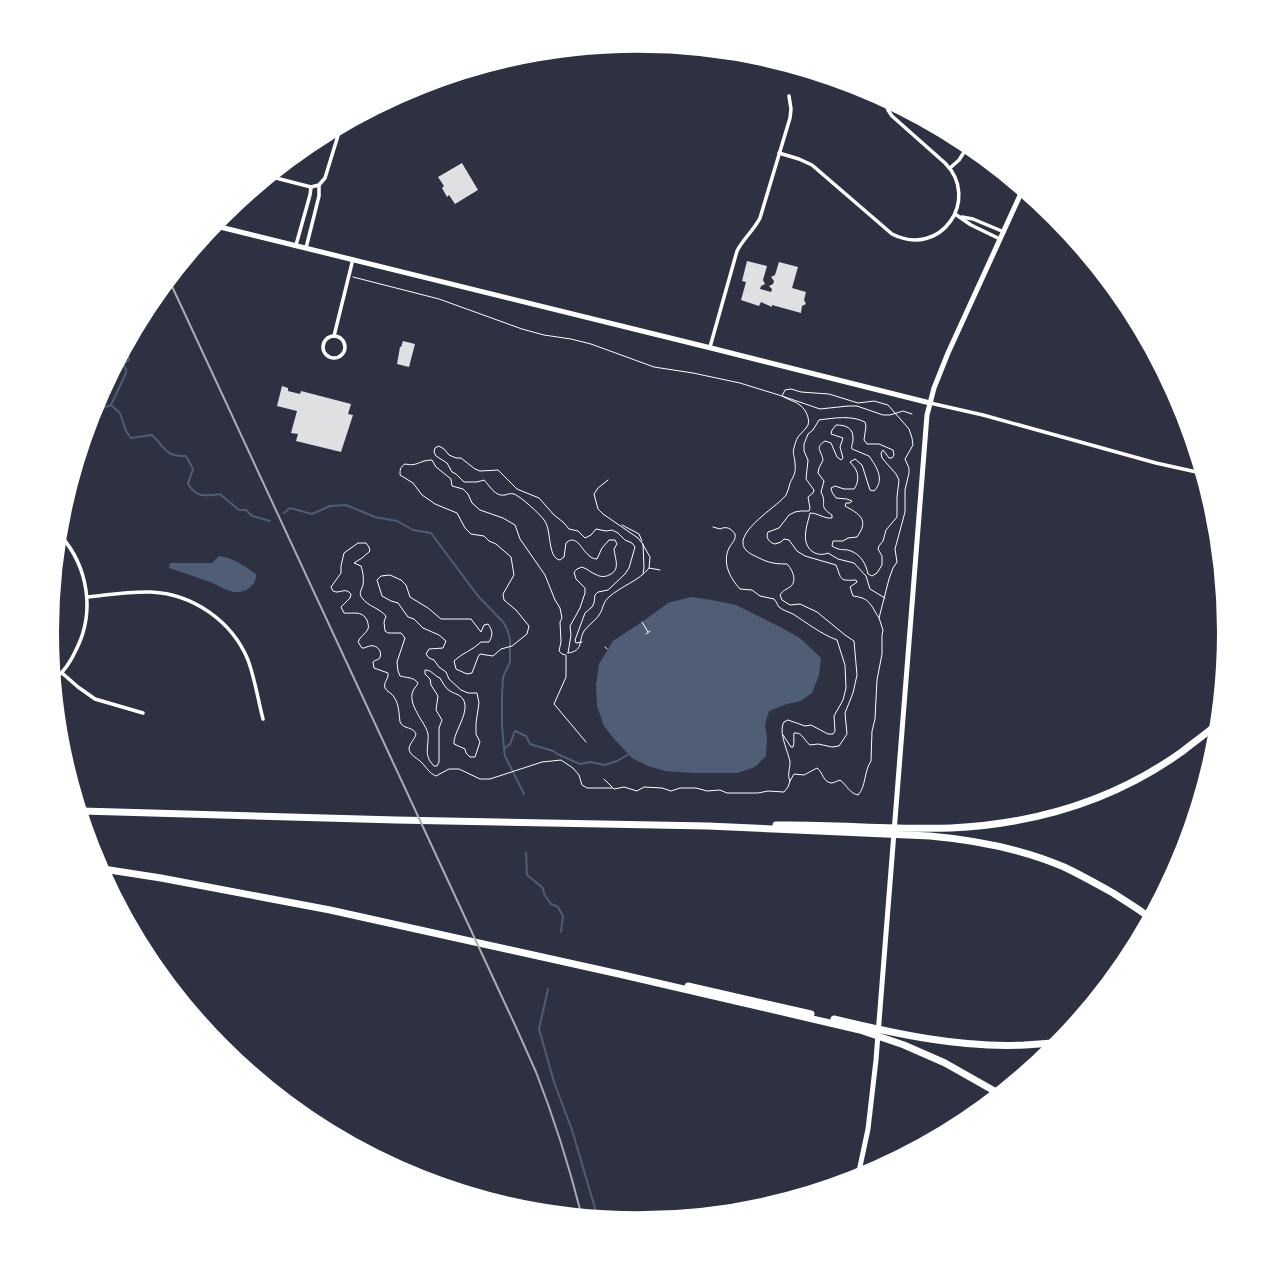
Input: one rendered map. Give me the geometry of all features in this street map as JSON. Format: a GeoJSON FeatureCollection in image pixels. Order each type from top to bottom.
{"type":"FeatureCollection","features":[{"type":"Feature","properties":{"kind":"highway"},"geometry":{"type":"LineString","coordinates":[[708,826],[809,824],[943,828],[981,826],[1028,819],[1100,798],[1133,782],[1172,758],[1210,730]]}},
{"type":"Feature","properties":{"kind":"highway"},"geometry":{"type":"LineString","coordinates":[[87,811],[396,820],[708,826],[930,836],[991,844],[1036,857],[1091,880],[1145,914]]}},
{"type":"Feature","properties":{"kind":"highway"},"geometry":{"type":"LineString","coordinates":[[110,870],[161,878],[330,910],[450,935],[866,1032],[904,1045],[945,1063],[994,1091]]}},
{"type":"Feature","properties":{"kind":"highway"},"geometry":{"type":"LineString","coordinates":[[619,974],[707,990],[895,1033],[943,1041],[1011,1046],[1048,1043]]}},
{"type":"Feature","properties":{"kind":"main road"},"geometry":{"type":"LineString","coordinates":[[860,1168],[867,1135],[876,1060],[924,450],[930,404],[934,388],[948,353],[1020,195]]}},
{"type":"Feature","properties":{"kind":"main road"},"geometry":{"type":"LineString","coordinates":[[223,228],[710,347],[930,404]]}},
{"type":"Feature","properties":{"kind":"street"},"geometry":{"type":"LineString","coordinates":[[710,347],[737,251],[760,218],[790,118],[791,110],[789,96]]}},
{"type":"Feature","properties":{"kind":"street"},"geometry":{"type":"LineString","coordinates":[[779,153],[799,158],[812,165],[892,234],[906,240],[919,240],[934,236],[942,231],[955,214],[958,205],[958,187],[955,178],[950,168],[896,121],[888,109]]}},
{"type":"Feature","properties":{"kind":"street"},"geometry":{"type":"LineString","coordinates":[[277,178],[311,187],[319,185],[325,178],[338,137]]}},
{"type":"Feature","properties":{"kind":"street"},"geometry":{"type":"LineString","coordinates":[[950,168],[959,160],[964,152]]}},
{"type":"Feature","properties":{"kind":"street"},"geometry":{"type":"LineString","coordinates":[[306,248],[319,196],[319,185]]}},
{"type":"Feature","properties":{"kind":"street"},"geometry":{"type":"LineString","coordinates":[[296,245],[311,187]]}},
{"type":"Feature","properties":{"kind":"street"},"geometry":{"type":"LineString","coordinates":[[306,209],[315,212]]}},
{"type":"Feature","properties":{"kind":"street"},"geometry":{"type":"LineString","coordinates":[[955,214],[970,225],[1000,239]]}},
{"type":"Feature","properties":{"kind":"street"},"geometry":{"type":"LineString","coordinates":[[960,217],[973,219],[1004,232]]}},
{"type":"Feature","properties":{"kind":"street"},"geometry":{"type":"LineString","coordinates":[[334,336],[353,259]]}},
{"type":"Feature","properties":{"kind":"street"},"geometry":{"type":"LineString","coordinates":[[334,336],[341,338],[345,344],[345,347],[343,354],[334,359],[324,354],[322,347],[325,340],[334,336]]}},
{"type":"Feature","properties":{"kind":"street"},"geometry":{"type":"LineString","coordinates":[[930,404],[983,415],[1156,463],[1196,472]]}},
{"type":"Feature","properties":{"kind":"street"},"geometry":{"type":"LineString","coordinates":[[66,542],[79,565],[87,597],[86,620],[82,637],[74,654],[62,673],[95,699],[143,713]]}},
{"type":"Feature","properties":{"kind":"street"},"geometry":{"type":"LineString","coordinates":[[87,597],[143,592],[159,593],[185,599],[207,610],[229,630],[237,640],[247,659],[263,720]]}},
{"type":"Feature","properties":{"kind":"path"},"geometry":{"type":"LineString","coordinates":[[353,277],[439,299],[536,333],[591,344],[654,367],[719,378],[782,396],[820,409],[858,406],[883,415],[903,411],[912,414]]}},
{"type":"Feature","properties":{"kind":"path"},"geometry":{"type":"LineString","coordinates":[[782,396],[785,390],[791,389],[801,392],[829,394],[858,403],[881,403],[888,405],[909,429],[913,445],[905,459],[909,468],[905,490],[905,512],[895,549],[897,562],[889,579],[879,618]]}},
{"type":"Feature","properties":{"kind":"path"},"geometry":{"type":"LineString","coordinates":[[782,396],[801,405],[809,418],[808,426],[797,438],[793,451],[795,474],[786,494],[779,502],[765,512],[747,532],[743,539],[744,547],[748,553],[769,563],[788,564],[792,570],[794,581],[789,588],[782,591],[780,595],[782,600],[790,605],[800,604],[817,612],[854,641],[857,675],[853,693],[845,713],[847,734],[839,746],[832,747],[818,744],[810,745],[801,735],[794,733],[794,744],[793,747],[791,747],[783,734]]}},
{"type":"Feature","properties":{"kind":"path"},"geometry":{"type":"LineString","coordinates":[[608,480],[598,488],[594,494],[598,509],[603,514],[638,534],[650,557],[649,568],[642,575],[607,598],[601,612],[585,630],[579,648],[572,653],[562,654],[559,651],[561,642],[560,622],[562,618],[560,608],[555,600],[545,575],[520,539],[515,525],[502,518],[476,508],[468,494],[463,489],[452,486],[451,479],[436,467],[432,460],[425,460],[412,466],[405,464],[400,470],[400,475],[413,483],[422,495],[435,504],[457,513],[465,528],[471,534],[484,536],[511,557],[514,575],[503,594],[504,600],[516,610],[529,626],[527,634],[512,646],[501,650],[494,656],[480,654],[472,673],[469,674],[456,669],[454,661],[481,642],[489,642],[492,636],[492,629],[488,624],[484,625],[481,632],[471,620],[440,619],[428,608],[410,597],[406,585],[402,580],[390,576],[381,576],[377,580],[382,596],[398,603],[408,617],[414,619],[423,628],[446,641],[443,648],[429,649],[426,654],[429,658],[434,660],[439,667],[446,672],[450,679],[461,690],[468,694],[477,693],[479,703],[476,734],[480,742],[475,757],[470,757],[465,750],[454,744],[461,724],[465,705],[463,699],[458,694],[449,691],[444,686],[440,678],[431,671],[425,670],[425,674],[430,679],[431,685],[438,696],[436,710],[442,720],[439,728],[439,762],[437,766],[434,766],[430,762],[427,754],[428,733],[415,711],[413,690],[418,683],[409,677],[400,676],[396,662],[405,638],[401,633],[388,633],[385,631],[384,622],[386,616],[361,598],[360,592],[363,584],[363,572],[361,566],[354,563],[370,551],[370,547],[366,543],[358,543],[344,553],[341,573],[332,589],[336,592],[345,590],[349,591],[351,594],[350,598],[342,607],[344,613],[358,613],[364,616],[368,621],[367,631],[359,637],[358,642],[362,648],[374,646],[380,651],[380,656],[373,662],[372,665],[374,668],[386,671],[388,673],[385,687],[386,690],[393,695],[397,703],[400,722],[402,725],[412,728],[415,731],[415,738],[409,748],[414,756],[422,762],[428,771],[436,776],[449,769],[459,769],[480,779],[490,780],[511,771],[542,762],[561,760],[573,768],[579,775],[582,785],[587,788],[617,789],[624,787],[638,791],[644,788],[662,788],[672,791],[680,788],[696,788],[707,791],[720,790],[727,793],[758,793],[768,791],[784,792],[794,774],[804,775],[817,768],[821,770],[824,779],[827,782],[840,780],[849,790],[855,794],[859,794],[872,754],[872,731],[875,719],[877,680],[882,654],[883,630],[879,618],[870,603],[863,598],[852,596],[850,587],[857,582],[856,580],[845,581],[841,579],[836,565],[805,556],[797,551],[789,540],[784,539],[776,544],[768,540],[766,537],[768,532],[778,528],[794,512],[809,512],[810,508],[808,497],[814,493],[814,490],[806,479],[808,460],[804,450],[804,444],[808,434],[820,420],[837,418],[860,419],[865,422],[866,426],[864,440],[867,444],[878,444],[893,450],[894,455],[892,458],[889,458],[883,450],[881,453],[882,458],[900,480],[897,498],[897,517],[886,530],[883,541],[879,546],[878,549],[882,556],[882,565],[877,573],[872,576],[868,574],[863,561],[856,554],[849,550],[842,551],[832,546],[833,541],[843,541],[848,538],[857,537],[862,527],[863,520],[859,514],[845,506],[846,503],[850,504],[852,501],[836,498],[831,488],[835,486],[844,489],[854,489],[858,479],[856,468],[850,462],[855,459],[862,465],[870,490],[874,491],[880,481],[880,475],[869,456],[852,449],[852,433],[850,428],[844,425],[836,425],[831,434],[843,438],[840,447],[843,458],[842,460],[838,457],[831,443],[825,441],[820,444],[819,447],[819,450],[823,456],[818,473],[824,482],[821,492],[824,497],[823,507],[832,515],[832,518],[826,519],[814,513],[810,513],[805,530],[805,538],[810,549],[819,554],[828,553],[838,559],[854,563],[866,576],[870,589],[884,598]]}},
{"type":"Feature","properties":{"kind":"path"},"geometry":{"type":"LineString","coordinates":[[582,642],[578,644],[574,640],[585,613],[592,607],[595,595],[598,592],[608,590],[625,574],[629,568],[635,547],[632,543],[625,540],[618,533],[612,530],[606,531],[596,529],[592,535],[585,538],[578,531],[569,529],[564,522],[554,515],[539,498],[517,489],[498,470],[480,471],[461,458],[456,458],[449,455],[439,446],[435,448],[434,452],[436,456],[447,463],[452,472],[464,482],[478,482],[484,480],[497,494],[514,494],[532,507],[548,525],[551,548],[558,560],[564,557],[566,542],[569,540],[580,544],[589,557],[594,559],[597,559],[602,548],[609,540],[616,540],[617,544],[614,549],[617,565],[614,572],[602,577],[582,567],[574,572],[576,579],[585,588],[585,593],[580,608],[570,626],[571,635],[565,660],[566,677],[554,704],[586,742]]}},
{"type":"Feature","properties":{"kind":"path"},"geometry":{"type":"LineString","coordinates":[[620,524],[638,538],[643,544],[644,568],[642,575]]}},
{"type":"Feature","properties":{"kind":"path"},"geometry":{"type":"LineString","coordinates":[[713,527],[720,529],[727,528],[735,534],[734,541],[728,552],[727,566],[728,573],[740,588],[752,590],[760,596],[774,599],[780,607],[816,628],[828,637],[837,640],[840,648],[845,665],[846,688],[843,700],[834,716],[834,734],[828,734],[811,725],[805,726],[788,720],[782,724],[790,765],[788,777],[790,781]]}},
{"type":"Feature","properties":{"kind":"path"},"geometry":{"type":"LineString","coordinates":[[649,568],[660,570]]}},
{"type":"Feature","properties":{"kind":"path"},"geometry":{"type":"LineString","coordinates":[[642,622],[648,632]]}},
{"type":"Feature","properties":{"kind":"path"},"geometry":{"type":"LineString","coordinates":[[646,634],[650,631]]}},
{"type":"Feature","properties":{"kind":"path"},"geometry":{"type":"LineString","coordinates":[[604,779],[612,788]]}},
{"type":"Feature","properties":{"kind":"water"},"geometry":{"type":"Polygon","coordinates":[[[219,556],[234,560],[256,574],[253,585],[247,590],[233,592],[210,582],[169,568],[170,563],[212,563],[219,556]]]}},
{"type":"Feature","properties":{"kind":"water"},"geometry":{"type":"Polygon","coordinates":[[[691,597],[736,605],[800,638],[821,658],[819,675],[812,693],[801,701],[787,704],[769,711],[765,725],[767,738],[766,756],[755,767],[738,773],[693,773],[665,771],[648,766],[632,758],[615,740],[604,726],[597,706],[596,685],[599,664],[613,641],[668,603],[691,597]]]}},
{"type":"Feature","properties":{"kind":"building"},"geometry":{"type":"Polygon","coordinates":[[[462,163],[478,190],[455,204],[449,195],[447,197],[442,188],[444,186],[438,177],[462,163]]]}},
{"type":"Feature","properties":{"kind":"building"},"geometry":{"type":"Polygon","coordinates":[[[747,261],[767,266],[763,280],[765,284],[761,286],[760,289],[771,292],[772,289],[769,286],[773,284],[774,281],[771,277],[775,275],[779,262],[798,267],[792,288],[806,292],[804,300],[806,304],[802,306],[801,313],[772,305],[772,307],[761,302],[759,306],[741,300],[746,282],[742,281],[747,261]]]}},
{"type":"Feature","properties":{"kind":"building"},"geometry":{"type":"Polygon","coordinates":[[[403,341],[415,344],[409,367],[397,364],[400,347],[403,341]]]}},
{"type":"Feature","properties":{"kind":"building"},"geometry":{"type":"Polygon","coordinates":[[[282,386],[288,388],[288,391],[300,394],[301,391],[351,404],[348,414],[353,415],[341,452],[296,441],[298,434],[291,433],[297,411],[277,406],[282,386]]]}},
{"type":"Feature","properties":{"kind":"waterway"},"geometry":{"type":"LineString","coordinates":[[125,363],[129,360],[128,356]]}},
{"type":"Feature","properties":{"kind":"waterway"},"geometry":{"type":"LineString","coordinates":[[124,365],[126,373],[111,405],[120,413],[126,431],[131,438],[152,435],[166,451],[174,455],[186,456],[193,469],[188,484],[191,489],[198,494],[220,494],[239,510],[246,510],[252,516],[270,521]]}},
{"type":"Feature","properties":{"kind":"waterway"},"geometry":{"type":"LineString","coordinates":[[104,408],[111,405]]}},
{"type":"Feature","properties":{"kind":"waterway"},"geometry":{"type":"LineString","coordinates":[[284,513],[290,508],[312,514],[330,506],[346,505],[375,517],[397,521],[413,530],[431,533],[478,596],[503,622],[507,629],[510,639],[510,662],[503,677],[502,725],[504,749],[505,756],[524,794]]}},
{"type":"Feature","properties":{"kind":"waterway"},"geometry":{"type":"LineString","coordinates":[[504,749],[510,744],[515,731],[526,736],[530,744],[553,751],[580,764],[590,762],[605,765],[617,761],[629,754]]}},
{"type":"Feature","properties":{"kind":"waterway"},"geometry":{"type":"LineString","coordinates":[[526,853],[527,875],[543,888],[544,894],[551,904],[558,907],[563,916],[561,932]]}},
{"type":"Feature","properties":{"kind":"waterway"},"geometry":{"type":"LineString","coordinates":[[548,989],[539,1029],[554,1082],[572,1130],[596,1210]]}},
{"type":"Feature","properties":{"kind":"railway"},"geometry":{"type":"LineString","coordinates":[[172,287],[536,1072],[561,1142],[580,1209]]}}]}
